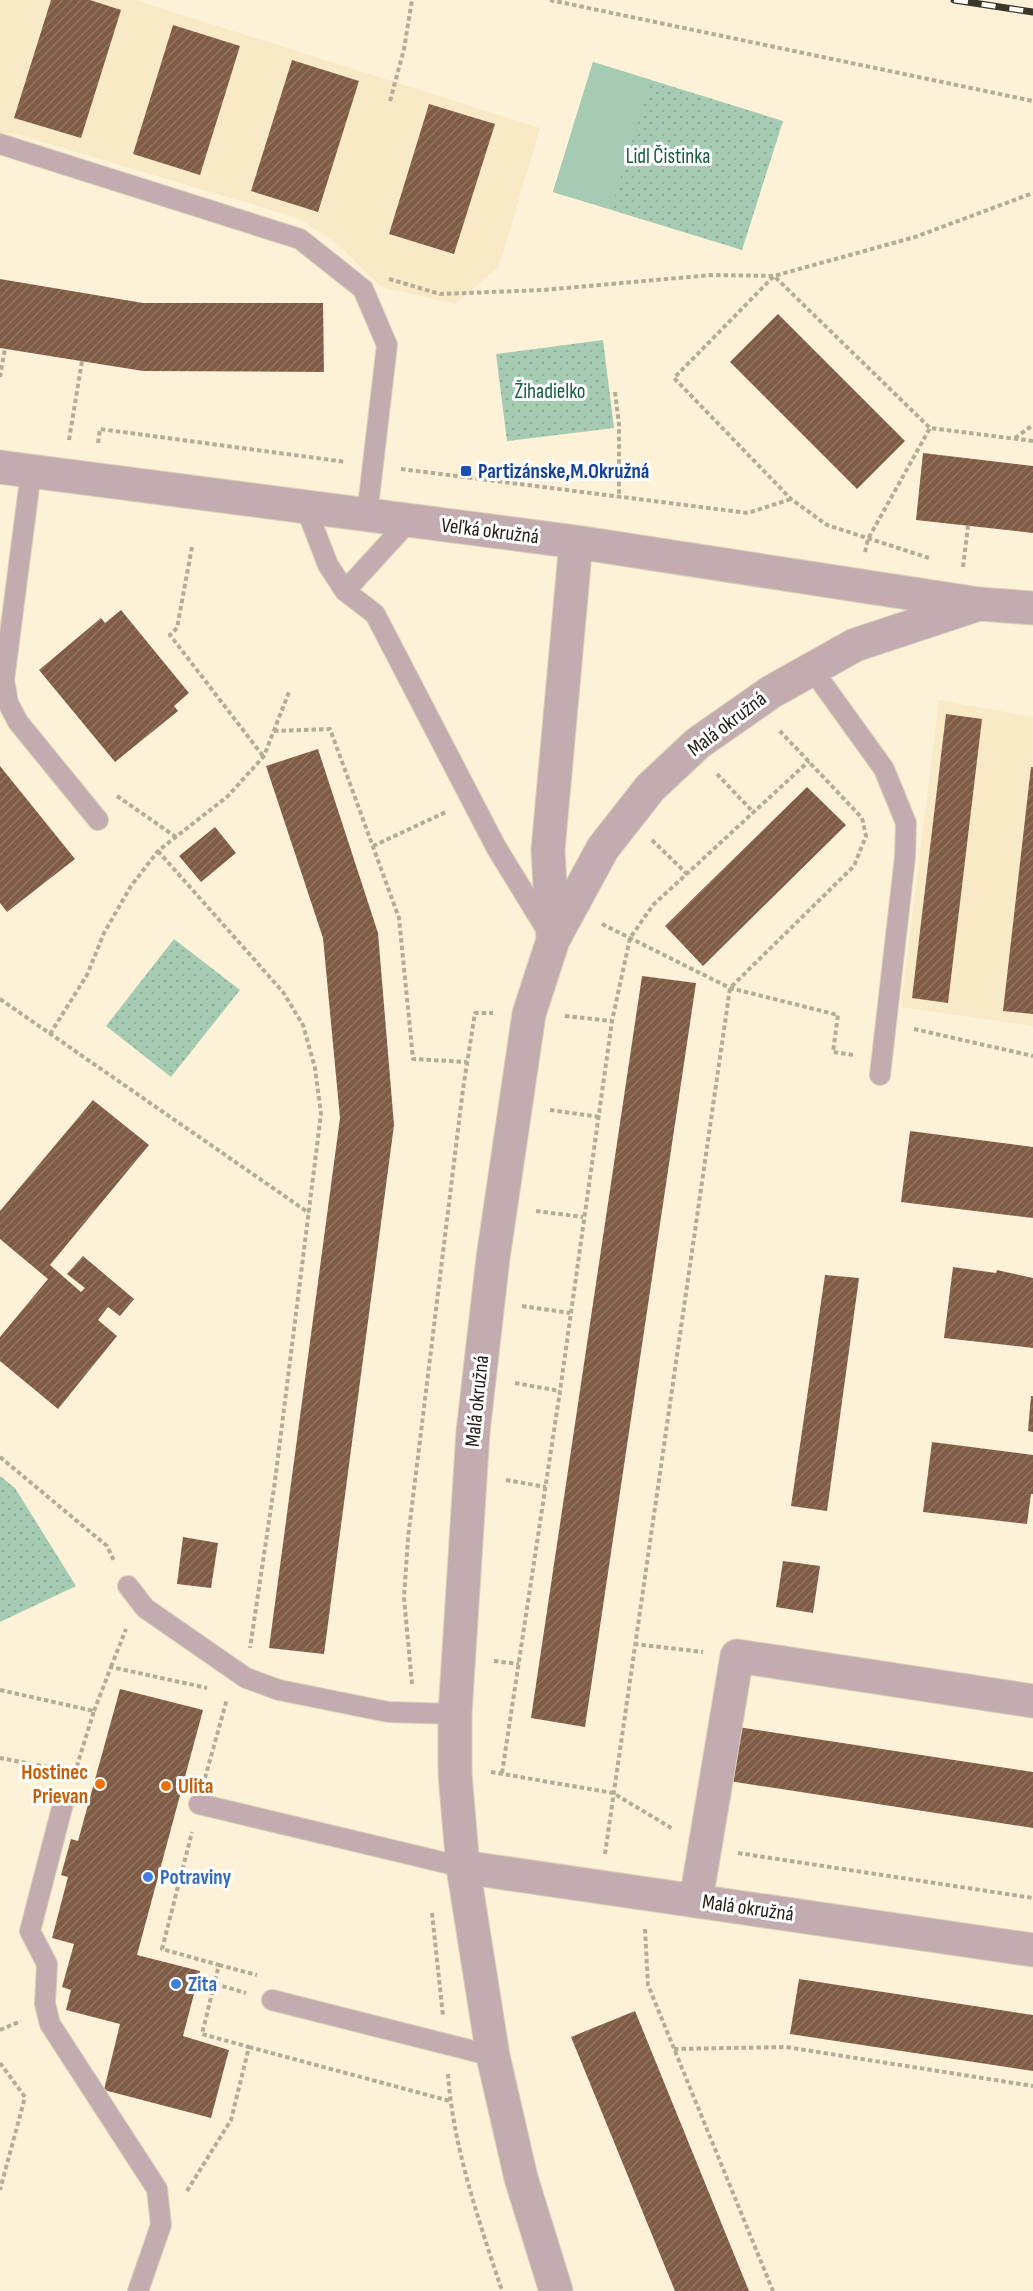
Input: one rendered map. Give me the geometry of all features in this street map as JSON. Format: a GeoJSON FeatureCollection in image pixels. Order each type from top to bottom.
{"type":"FeatureCollection","features":[{"type":"Feature","properties":{"kind":"street","name":"Veľká okružná"},"geometry":{"type":"LineString","coordinates":[[15,469],[576,542],[979,604],[1033,608]]}},
{"type":"Feature","properties":{"kind":"street","name":"Malá okružná"},"geometry":{"type":"LineString","coordinates":[[553,940],[548,850],[576,542]]}},
{"type":"Feature","properties":{"kind":"street","name":"Malá okružná"},"geometry":{"type":"LineString","coordinates":[[556,2291],[521,2178],[493,2056],[463,1867],[455,1774],[455,1714],[473,1432],[493,1258],[529,1014],[553,940],[603,848],[650,788],[698,742],[754,704],[855,645],[979,604]]}},
{"type":"Feature","properties":{"kind":"street"},"geometry":{"type":"LineString","coordinates":[[696,1900],[737,1656],[1033,1701]]}},
{"type":"Feature","properties":{"kind":"street","name":"Malá okružná"},"geometry":{"type":"LineString","coordinates":[[463,1867],[1033,1950]]}},
{"type":"Feature","properties":{"kind":"lane"},"geometry":{"type":"LineString","coordinates":[[0,144],[300,239],[363,289],[387,345],[367,515]]}},
{"type":"Feature","properties":{"kind":"lane"},"geometry":{"type":"LineString","coordinates":[[15,469],[4,680],[8,703],[18,722],[98,820]]}},
{"type":"Feature","properties":{"kind":"lane"},"geometry":{"type":"LineString","coordinates":[[306,508],[328,565],[345,591],[375,614],[496,848],[553,940]]}},
{"type":"Feature","properties":{"kind":"lane"},"geometry":{"type":"LineString","coordinates":[[345,591],[409,521]]}},
{"type":"Feature","properties":{"kind":"lane"},"geometry":{"type":"LineString","coordinates":[[812,669],[884,769],[906,823],[905,857],[881,1066]]}},
{"type":"Feature","properties":{"kind":"lane"},"geometry":{"type":"LineString","coordinates":[[128,1586],[146,1608],[246,1678],[279,1690],[388,1712],[455,1714]]}},
{"type":"Feature","properties":{"kind":"lane"},"geometry":{"type":"LineString","coordinates":[[63,1804],[30,1931],[47,1964],[45,2004],[50,2024],[157,2189],[161,2225],[138,2291]]}},
{"type":"Feature","properties":{"kind":"lane"},"geometry":{"type":"LineString","coordinates":[[199,1804],[463,1867]]}},
{"type":"Feature","properties":{"kind":"lane"},"geometry":{"type":"LineString","coordinates":[[272,2000],[493,2056]]}},
{"type":"Feature","properties":{"kind":"path"},"geometry":{"type":"LineString","coordinates":[[390,101],[404,49],[412,0]]}},
{"type":"Feature","properties":{"kind":"path"},"geometry":{"type":"LineString","coordinates":[[550,0],[1033,101]]}},
{"type":"Feature","properties":{"kind":"path"},"geometry":{"type":"LineString","coordinates":[[363,289],[390,279],[440,294],[543,290],[712,276],[774,276],[915,237],[1033,193]]}},
{"type":"Feature","properties":{"kind":"path"},"geometry":{"type":"LineString","coordinates":[[774,276],[930,428],[1033,441]]}},
{"type":"Feature","properties":{"kind":"path"},"geometry":{"type":"LineString","coordinates":[[774,276],[674,378],[791,499],[826,525],[931,559]]}},
{"type":"Feature","properties":{"kind":"path"},"geometry":{"type":"LineString","coordinates":[[0,377],[5,348]]}},
{"type":"Feature","properties":{"kind":"path"},"geometry":{"type":"LineString","coordinates":[[68,452],[82,361]]}},
{"type":"Feature","properties":{"kind":"path"},"geometry":{"type":"LineString","coordinates":[[615,392],[619,424],[619,497]]}},
{"type":"Feature","properties":{"kind":"path"},"geometry":{"type":"LineString","coordinates":[[1015,438],[1033,425]]}},
{"type":"Feature","properties":{"kind":"path"},"geometry":{"type":"LineString","coordinates":[[867,539],[930,428]]}},
{"type":"Feature","properties":{"kind":"path"},"geometry":{"type":"LineString","coordinates":[[97,447],[100,429],[371,466],[748,513],[791,499]]}},
{"type":"Feature","properties":{"kind":"path"},"geometry":{"type":"LineString","coordinates":[[952,566],[963,569],[968,526]]}},
{"type":"Feature","properties":{"kind":"path"},"geometry":{"type":"LineString","coordinates":[[192,547],[177,628],[170,634],[264,756]]}},
{"type":"Feature","properties":{"kind":"path"},"geometry":{"type":"LineString","coordinates":[[50,1034],[87,975],[118,907],[158,851],[228,796],[264,756],[289,692]]}},
{"type":"Feature","properties":{"kind":"path"},"geometry":{"type":"LineString","coordinates":[[601,1887],[634,1644],[730,988],[854,866],[862,851],[866,836],[862,818],[754,704]]}},
{"type":"Feature","properties":{"kind":"path"},"geometry":{"type":"LineString","coordinates":[[274,730],[330,729],[399,918],[413,1059],[467,1062]]}},
{"type":"Feature","properties":{"kind":"path"},"geometry":{"type":"LineString","coordinates":[[502,1773],[546,1487],[612,1021],[630,938],[653,905],[808,761]]}},
{"type":"Feature","properties":{"kind":"path"},"geometry":{"type":"LineString","coordinates":[[716,773],[754,813]]}},
{"type":"Feature","properties":{"kind":"path"},"geometry":{"type":"LineString","coordinates":[[373,846],[472,801]]}},
{"type":"Feature","properties":{"kind":"path"},"geometry":{"type":"LineString","coordinates":[[645,833],[687,874]]}},
{"type":"Feature","properties":{"kind":"path"},"geometry":{"type":"LineString","coordinates":[[158,851],[283,992],[303,1025],[315,1068],[321,1114],[246,1678],[230,1693],[162,1950],[219,1965],[202,2034],[450,2101]]}},
{"type":"Feature","properties":{"kind":"path"},"geometry":{"type":"LineString","coordinates":[[569,908],[730,988],[838,1015],[833,1052],[881,1066]]}},
{"type":"Feature","properties":{"kind":"path"},"geometry":{"type":"LineString","coordinates":[[0,999],[309,1213]]}},
{"type":"Feature","properties":{"kind":"path"},"geometry":{"type":"LineString","coordinates":[[415,1713],[404,1598],[408,1538],[474,1013],[497,1014]]}},
{"type":"Feature","properties":{"kind":"path"},"geometry":{"type":"LineString","coordinates":[[562,1016],[612,1021]]}},
{"type":"Feature","properties":{"kind":"path"},"geometry":{"type":"LineString","coordinates":[[886,1022],[1033,1056]]}},
{"type":"Feature","properties":{"kind":"path"},"geometry":{"type":"LineString","coordinates":[[548,1110],[600,1117]]}},
{"type":"Feature","properties":{"kind":"path"},"geometry":{"type":"LineString","coordinates":[[533,1210],[583,1217]]}},
{"type":"Feature","properties":{"kind":"path"},"geometry":{"type":"LineString","coordinates":[[513,1305],[570,1313]]}},
{"type":"Feature","properties":{"kind":"path"},"geometry":{"type":"LineString","coordinates":[[514,1383],[560,1391]]}},
{"type":"Feature","properties":{"kind":"path"},"geometry":{"type":"LineString","coordinates":[[0,1457],[106,1546],[128,1586]]}},
{"type":"Feature","properties":{"kind":"path"},"geometry":{"type":"LineString","coordinates":[[506,1480],[546,1487]]}},
{"type":"Feature","properties":{"kind":"path"},"geometry":{"type":"LineString","coordinates":[[0,1758],[75,1772],[94,1711],[124,1631],[146,1608]]}},
{"type":"Feature","properties":{"kind":"path"},"geometry":{"type":"LineString","coordinates":[[634,1644],[737,1656]]}},
{"type":"Feature","properties":{"kind":"path"},"geometry":{"type":"LineString","coordinates":[[490,1661],[519,1664]]}},
{"type":"Feature","properties":{"kind":"path"},"geometry":{"type":"LineString","coordinates":[[111,1667],[230,1693]]}},
{"type":"Feature","properties":{"kind":"path"},"geometry":{"type":"LineString","coordinates":[[0,1690],[94,1711]]}},
{"type":"Feature","properties":{"kind":"path"},"geometry":{"type":"LineString","coordinates":[[481,1772],[502,1773],[613,1793],[705,1848],[1033,1898]]}},
{"type":"Feature","properties":{"kind":"path"},"geometry":{"type":"LineString","coordinates":[[642,1893],[648,1985],[773,2291]]}},
{"type":"Feature","properties":{"kind":"path"},"geometry":{"type":"LineString","coordinates":[[0,2030],[11,2023]]}},
{"type":"Feature","properties":{"kind":"path"},"geometry":{"type":"LineString","coordinates":[[161,2225],[176,2209],[231,2120],[249,2047]]}},
{"type":"Feature","properties":{"kind":"path"},"geometry":{"type":"LineString","coordinates":[[674,2049],[786,2047],[1033,2086]]}},
{"type":"Feature","properties":{"kind":"path"},"geometry":{"type":"LineString","coordinates":[[0,2063],[25,2097],[0,2190]]}},
{"type":"Feature","properties":{"kind":"shaded area"},"geometry":{"type":"Polygon","coordinates":[[[0,0],[135,0],[540,128],[499,266],[455,304],[381,287],[336,243],[298,218],[9,132],[0,157],[0,0]]]}},
{"type":"Feature","properties":{"kind":"shaded area"},"geometry":{"type":"Polygon","coordinates":[[[939,700],[1033,717],[1033,1026],[901,1007],[939,700]]]}},
{"type":"Feature","properties":{"kind":"green space","name":"Lidl Čistinka"},"geometry":{"type":"Polygon","coordinates":[[[593,62],[783,121],[742,250],[553,192],[593,62]]]}},
{"type":"Feature","properties":{"kind":"green space"},"geometry":{"type":"Polygon","coordinates":[[[593,62],[651,80],[611,209],[553,192],[593,62]]]}},
{"type":"Feature","properties":{"kind":"green space","name":"Žihadielko"},"geometry":{"type":"Polygon","coordinates":[[[603,340],[614,428],[507,441],[496,354],[603,340]]]}},
{"type":"Feature","properties":{"kind":"green space"},"geometry":{"type":"Polygon","coordinates":[[[174,939],[240,990],[171,1077],[106,1026],[174,939]]]}},
{"type":"Feature","properties":{"kind":"green space"},"geometry":{"type":"Polygon","coordinates":[[[0,1476],[15,1488],[76,1586],[0,1622],[0,1476]]]}},
{"type":"Feature","properties":{"kind":"building"},"geometry":{"type":"Polygon","coordinates":[[[51,0],[90,0],[121,10],[81,138],[14,118],[51,0]]]}},
{"type":"Feature","properties":{"kind":"building"},"geometry":{"type":"Polygon","coordinates":[[[173,25],[240,46],[200,175],[133,154],[173,25]]]}},
{"type":"Feature","properties":{"kind":"building"},"geometry":{"type":"Polygon","coordinates":[[[292,60],[359,81],[318,212],[251,191],[292,60]]]}},
{"type":"Feature","properties":{"kind":"building"},"geometry":{"type":"Polygon","coordinates":[[[429,104],[495,124],[454,254],[389,234],[429,104]]]}},
{"type":"Feature","properties":{"kind":"building"},"geometry":{"type":"Polygon","coordinates":[[[0,279],[143,303],[323,303],[324,372],[143,371],[0,348],[0,279]]]}},
{"type":"Feature","properties":{"kind":"building"},"geometry":{"type":"Polygon","coordinates":[[[778,314],[905,441],[857,489],[730,362],[778,314]]]}},
{"type":"Feature","properties":{"kind":"building"},"geometry":{"type":"Polygon","coordinates":[[[923,453],[1033,466],[1033,533],[916,520],[923,453]]]}},
{"type":"Feature","properties":{"kind":"building"},"geometry":{"type":"Polygon","coordinates":[[[121,610],[189,693],[174,706],[178,711],[115,762],[39,670],[101,618],[105,623],[121,610]]]}},
{"type":"Feature","properties":{"kind":"building"},"geometry":{"type":"Polygon","coordinates":[[[946,714],[982,719],[948,1003],[912,998],[946,714]]]}},
{"type":"Feature","properties":{"kind":"building"},"geometry":{"type":"Polygon","coordinates":[[[318,749],[378,933],[394,1125],[324,1654],[269,1648],[340,1118],[323,938],[266,766],[318,749]]]}},
{"type":"Feature","properties":{"kind":"building"},"geometry":{"type":"Polygon","coordinates":[[[0,766],[75,859],[7,912],[0,903],[0,766]]]}},
{"type":"Feature","properties":{"kind":"building"},"geometry":{"type":"Polygon","coordinates":[[[1031,767],[1033,767],[1033,1014],[1003,1011],[1031,767]]]}},
{"type":"Feature","properties":{"kind":"building"},"geometry":{"type":"Polygon","coordinates":[[[807,787],[846,825],[703,966],[665,926],[807,787]]]}},
{"type":"Feature","properties":{"kind":"building"},"geometry":{"type":"Polygon","coordinates":[[[215,827],[236,853],[201,882],[179,856],[215,827]]]}},
{"type":"Feature","properties":{"kind":"building"},"geometry":{"type":"Polygon","coordinates":[[[642,976],[696,983],[585,1727],[531,1718],[642,976]]]}},
{"type":"Feature","properties":{"kind":"building"},"geometry":{"type":"Polygon","coordinates":[[[93,1100],[149,1145],[50,1265],[81,1292],[85,1288],[67,1274],[83,1256],[134,1299],[120,1316],[108,1307],[98,1320],[117,1336],[58,1409],[0,1361],[0,1337],[48,1279],[0,1239],[0,1211],[93,1100]]]}},
{"type":"Feature","properties":{"kind":"building"},"geometry":{"type":"Polygon","coordinates":[[[910,1131],[1033,1147],[1033,1218],[901,1202],[910,1131]]]}},
{"type":"Feature","properties":{"kind":"building"},"geometry":{"type":"Polygon","coordinates":[[[953,1267],[996,1273],[997,1270],[1033,1278],[1033,1348],[944,1338],[953,1267]]]}},
{"type":"Feature","properties":{"kind":"building"},"geometry":{"type":"Polygon","coordinates":[[[825,1275],[859,1278],[827,1511],[791,1506],[825,1275]]]}},
{"type":"Feature","properties":{"kind":"building"},"geometry":{"type":"Polygon","coordinates":[[[1031,1396],[1033,1396],[1033,1432],[1028,1431],[1031,1396]]]}},
{"type":"Feature","properties":{"kind":"building"},"geometry":{"type":"Polygon","coordinates":[[[932,1442],[1033,1455],[1033,1494],[1031,1494],[1027,1524],[923,1512],[932,1442]]]}},
{"type":"Feature","properties":{"kind":"building"},"geometry":{"type":"Polygon","coordinates":[[[183,1537],[218,1543],[211,1588],[177,1584],[183,1537]]]}},
{"type":"Feature","properties":{"kind":"building"},"geometry":{"type":"Polygon","coordinates":[[[783,1561],[820,1566],[813,1613],[776,1607],[783,1561]]]}},
{"type":"Feature","properties":{"kind":"building"},"geometry":{"type":"Polygon","coordinates":[[[120,1689],[203,1710],[137,1955],[200,1971],[183,2036],[229,2050],[211,2118],[104,2090],[120,2024],[66,2010],[71,1990],[62,1987],[74,1944],[52,1938],[68,1877],[61,1875],[71,1839],[78,1841],[120,1689]]]}},
{"type":"Feature","properties":{"kind":"building"},"geometry":{"type":"Polygon","coordinates":[[[738,1727],[1033,1772],[1033,1828],[729,1781],[738,1727]]]}},
{"type":"Feature","properties":{"kind":"building"},"geometry":{"type":"Polygon","coordinates":[[[799,1979],[1033,2015],[1033,2071],[790,2034],[799,1979]]]}},
{"type":"Feature","properties":{"kind":"building"},"geometry":{"type":"Polygon","coordinates":[[[635,2011],[749,2291],[675,2291],[571,2037],[635,2011]]]}},
{"type":"Feature","properties":{"kind":"railway"},"geometry":{"type":"LineString","coordinates":[[954,0],[1033,12]]}},
{"type":"Feature","properties":{"kind":"place","name":"Partizánske,M.Okružná"},"geometry":{"type":"Point","coordinates":[466,471]}},
{"type":"Feature","properties":{"kind":"place","name":"Hostinec Prievan"},"geometry":{"type":"Point","coordinates":[100,1784]}},
{"type":"Feature","properties":{"kind":"place","name":"Ulita"},"geometry":{"type":"Point","coordinates":[166,1786]}},
{"type":"Feature","properties":{"kind":"place","name":"Potraviny"},"geometry":{"type":"Point","coordinates":[148,1877]}},
{"type":"Feature","properties":{"kind":"place","name":"Zita"},"geometry":{"type":"Point","coordinates":[176,1984]}}]}
